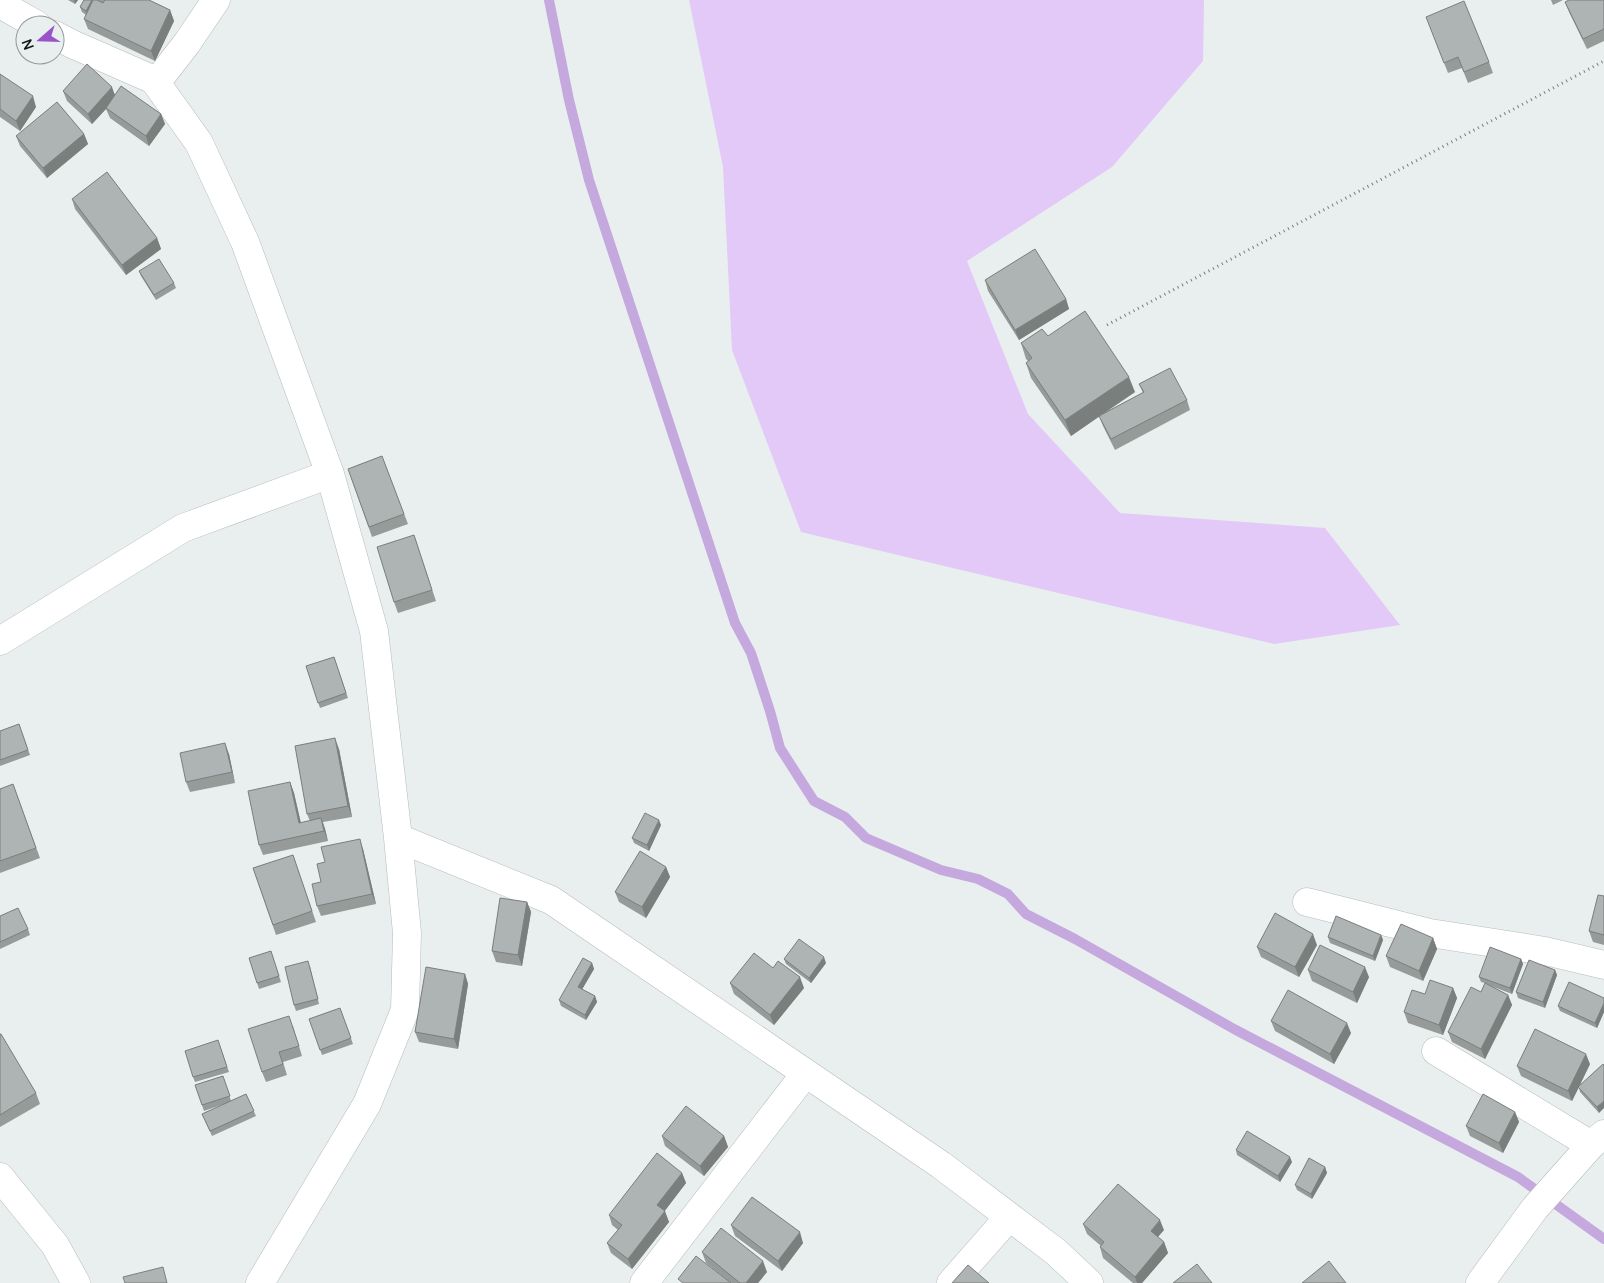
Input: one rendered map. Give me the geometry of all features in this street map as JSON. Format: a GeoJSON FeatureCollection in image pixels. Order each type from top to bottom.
{"type":"FeatureCollection","features":[{"type":"Feature","properties":{"kind":"street"},"geometry":{"type":"LineString","coordinates":[[156,83],[216,0]]}},
{"type":"Feature","properties":{"kind":"street"},"geometry":{"type":"LineString","coordinates":[[0,4],[19,15]]}},
{"type":"Feature","properties":{"kind":"street"},"geometry":{"type":"LineString","coordinates":[[65,40],[154,80],[199,143],[245,242],[330,474],[374,631],[407,933],[405,1010],[367,1104],[260,1283]]}},
{"type":"Feature","properties":{"kind":"street"},"geometry":{"type":"LineString","coordinates":[[0,641],[183,528],[330,474]]}},
{"type":"Feature","properties":{"kind":"street"},"geometry":{"type":"LineString","coordinates":[[398,838],[550,900],[941,1165],[1056,1252],[1089,1283]]}},
{"type":"Feature","properties":{"kind":"street"},"geometry":{"type":"LineString","coordinates":[[1307,902],[1430,933],[1545,950],[1604,965]]}},
{"type":"Feature","properties":{"kind":"street"},"geometry":{"type":"LineString","coordinates":[[1436,1051],[1598,1140],[1535,1208],[1480,1283]]}},
{"type":"Feature","properties":{"kind":"street"},"geometry":{"type":"LineString","coordinates":[[644,1283],[805,1074]]}},
{"type":"Feature","properties":{"kind":"street"},"geometry":{"type":"LineString","coordinates":[[0,1177],[55,1245],[73,1282]]}},
{"type":"Feature","properties":{"kind":"street"},"geometry":{"type":"LineString","coordinates":[[951,1283],[1010,1217]]}},
{"type":"Feature","properties":{"kind":"path"},"geometry":{"type":"LineString","coordinates":[[1107,326],[1604,61]]}},
{"type":"Feature","properties":{"kind":"shaded area"},"geometry":{"type":"Polygon","coordinates":[[[689,0],[1204,0],[1203,61],[1112,167],[967,261],[1028,414],[1120,513],[1325,528],[1400,625],[1274,644],[801,532],[732,350],[723,167],[689,0]]]}},
{"type":"Feature","properties":{"kind":"building"},"geometry":{"type":"Polygon","coordinates":[[[84,0],[92,0],[86,11],[80,7],[84,0]]]}},
{"type":"Feature","properties":{"kind":"building"},"geometry":{"type":"Polygon","coordinates":[[[93,0],[103,3],[105,0],[149,0],[170,10],[151,51],[84,19],[93,0]]]}},
{"type":"Feature","properties":{"kind":"building"},"geometry":{"type":"Polygon","coordinates":[[[1569,0],[1604,0],[1604,29],[1583,39],[1565,2],[1569,0]]]}},
{"type":"Feature","properties":{"kind":"building"},"geometry":{"type":"Polygon","coordinates":[[[1464,1],[1489,62],[1464,72],[1458,57],[1444,63],[1426,17],[1464,1]]]}},
{"type":"Feature","properties":{"kind":"building"},"geometry":{"type":"Polygon","coordinates":[[[87,64],[112,87],[88,114],[63,91],[87,64]]]}},
{"type":"Feature","properties":{"kind":"building"},"geometry":{"type":"Polygon","coordinates":[[[0,74],[33,96],[16,121],[0,109],[0,74]]]}},
{"type":"Feature","properties":{"kind":"building"},"geometry":{"type":"Polygon","coordinates":[[[121,86],[161,114],[146,136],[106,108],[121,86]]]}},
{"type":"Feature","properties":{"kind":"building"},"geometry":{"type":"Polygon","coordinates":[[[57,102],[84,134],[43,168],[16,136],[57,102]]]}},
{"type":"Feature","properties":{"kind":"building"},"geometry":{"type":"Polygon","coordinates":[[[107,172],[157,238],[122,265],[72,199],[107,172]]]}},
{"type":"Feature","properties":{"kind":"building"},"geometry":{"type":"Polygon","coordinates":[[[1035,249],[1066,299],[1015,330],[985,280],[1035,249]]]}},
{"type":"Feature","properties":{"kind":"building"},"geometry":{"type":"Polygon","coordinates":[[[159,259],[174,283],[154,295],[139,271],[159,259]]]}},
{"type":"Feature","properties":{"kind":"building"},"geometry":{"type":"Polygon","coordinates":[[[1085,311],[1129,377],[1065,420],[1026,363],[1032,358],[1021,343],[1042,329],[1048,336],[1085,311]]]}},
{"type":"Feature","properties":{"kind":"building"},"geometry":{"type":"Polygon","coordinates":[[[1170,368],[1187,400],[1111,439],[1099,416],[1144,392],[1139,384],[1170,368]]]}},
{"type":"Feature","properties":{"kind":"building"},"geometry":{"type":"Polygon","coordinates":[[[382,456],[404,514],[369,527],[348,469],[382,456]]]}},
{"type":"Feature","properties":{"kind":"building"},"geometry":{"type":"Polygon","coordinates":[[[414,535],[432,590],[394,602],[377,547],[414,535]]]}},
{"type":"Feature","properties":{"kind":"building"},"geometry":{"type":"Polygon","coordinates":[[[334,657],[346,693],[318,703],[306,666],[334,657]]]}},
{"type":"Feature","properties":{"kind":"building"},"geometry":{"type":"Polygon","coordinates":[[[19,724],[28,750],[0,760],[0,731],[19,724]]]}},
{"type":"Feature","properties":{"kind":"building"},"geometry":{"type":"Polygon","coordinates":[[[335,738],[348,806],[307,814],[295,746],[335,738]]]}},
{"type":"Feature","properties":{"kind":"building"},"geometry":{"type":"Polygon","coordinates":[[[225,743],[232,772],[186,782],[180,753],[225,743]]]}},
{"type":"Feature","properties":{"kind":"building"},"geometry":{"type":"Polygon","coordinates":[[[290,782],[299,823],[321,818],[324,831],[259,845],[248,791],[290,782]]]}},
{"type":"Feature","properties":{"kind":"building"},"geometry":{"type":"Polygon","coordinates":[[[13,784],[36,848],[0,861],[0,789],[13,784]]]}},
{"type":"Feature","properties":{"kind":"building"},"geometry":{"type":"Polygon","coordinates":[[[645,813],[659,820],[647,845],[632,838],[645,813]]]}},
{"type":"Feature","properties":{"kind":"building"},"geometry":{"type":"Polygon","coordinates":[[[360,839],[372,894],[317,906],[312,884],[321,882],[317,864],[325,862],[321,847],[360,839]]]}},
{"type":"Feature","properties":{"kind":"building"},"geometry":{"type":"Polygon","coordinates":[[[640,851],[666,867],[642,907],[615,892],[640,851]]]}},
{"type":"Feature","properties":{"kind":"building"},"geometry":{"type":"Polygon","coordinates":[[[293,855],[312,911],[273,925],[253,868],[293,855]]]}},
{"type":"Feature","properties":{"kind":"building"},"geometry":{"type":"Polygon","coordinates":[[[1598,895],[1604,896],[1604,935],[1589,931],[1598,895]]]}},
{"type":"Feature","properties":{"kind":"building"},"geometry":{"type":"Polygon","coordinates":[[[500,898],[527,902],[518,955],[492,951],[500,898]]]}},
{"type":"Feature","properties":{"kind":"building"},"geometry":{"type":"Polygon","coordinates":[[[18,908],[28,929],[0,942],[0,916],[18,908]]]}},
{"type":"Feature","properties":{"kind":"building"},"geometry":{"type":"Polygon","coordinates":[[[1275,913],[1313,934],[1295,967],[1257,947],[1275,913]]]}},
{"type":"Feature","properties":{"kind":"building"},"geometry":{"type":"Polygon","coordinates":[[[1336,916],[1381,935],[1373,956],[1328,937],[1336,916]]]}},
{"type":"Feature","properties":{"kind":"building"},"geometry":{"type":"Polygon","coordinates":[[[1401,924],[1433,938],[1419,971],[1386,956],[1401,924]]]}},
{"type":"Feature","properties":{"kind":"building"},"geometry":{"type":"Polygon","coordinates":[[[799,939],[824,957],[809,978],[784,959],[799,939]]]}},
{"type":"Feature","properties":{"kind":"building"},"geometry":{"type":"Polygon","coordinates":[[[1320,945],[1365,967],[1353,992],[1308,970],[1320,945]]]}},
{"type":"Feature","properties":{"kind":"building"},"geometry":{"type":"Polygon","coordinates":[[[1490,947],[1521,959],[1510,988],[1479,977],[1490,947]]]}},
{"type":"Feature","properties":{"kind":"building"},"geometry":{"type":"Polygon","coordinates":[[[271,951],[279,976],[257,983],[249,958],[271,951]]]}},
{"type":"Feature","properties":{"kind":"building"},"geometry":{"type":"Polygon","coordinates":[[[754,953],[773,968],[778,961],[800,977],[770,1015],[730,983],[754,953]]]}},
{"type":"Feature","properties":{"kind":"building"},"geometry":{"type":"Polygon","coordinates":[[[583,958],[592,963],[578,987],[595,996],[585,1015],[559,1000],[583,958]]]}},
{"type":"Feature","properties":{"kind":"building"},"geometry":{"type":"Polygon","coordinates":[[[1529,960],[1555,970],[1543,1002],[1516,992],[1529,960]]]}},
{"type":"Feature","properties":{"kind":"building"},"geometry":{"type":"Polygon","coordinates":[[[308,961],[318,999],[294,1005],[285,967],[308,961]]]}},
{"type":"Feature","properties":{"kind":"building"},"geometry":{"type":"Polygon","coordinates":[[[426,967],[465,974],[454,1039],[415,1032],[426,967]]]}},
{"type":"Feature","properties":{"kind":"building"},"geometry":{"type":"Polygon","coordinates":[[[1430,980],[1453,988],[1439,1025],[1404,1012],[1412,990],[1425,994],[1430,980]]]}},
{"type":"Feature","properties":{"kind":"building"},"geometry":{"type":"Polygon","coordinates":[[[1569,982],[1604,998],[1604,1003],[1595,1023],[1558,1006],[1569,982]]]}},
{"type":"Feature","properties":{"kind":"building"},"geometry":{"type":"Polygon","coordinates":[[[1485,983],[1508,995],[1481,1049],[1448,1032],[1471,987],[1481,992],[1485,983]]]}},
{"type":"Feature","properties":{"kind":"building"},"geometry":{"type":"Polygon","coordinates":[[[1288,990],[1347,1023],[1330,1054],[1271,1021],[1288,990]]]}},
{"type":"Feature","properties":{"kind":"building"},"geometry":{"type":"Polygon","coordinates":[[[340,1008],[351,1038],[320,1050],[309,1019],[340,1008]]]}},
{"type":"Feature","properties":{"kind":"building"},"geometry":{"type":"Polygon","coordinates":[[[289,1016],[299,1046],[279,1052],[283,1064],[262,1072],[248,1029],[289,1016]]]}},
{"type":"Feature","properties":{"kind":"building"},"geometry":{"type":"Polygon","coordinates":[[[1535,1029],[1586,1054],[1568,1091],[1517,1066],[1535,1029]]]}},
{"type":"Feature","properties":{"kind":"building"},"geometry":{"type":"Polygon","coordinates":[[[0,1034],[36,1093],[0,1115],[0,1034]]]}},
{"type":"Feature","properties":{"kind":"building"},"geometry":{"type":"Polygon","coordinates":[[[218,1040],[227,1067],[193,1077],[185,1051],[218,1040]]]}},
{"type":"Feature","properties":{"kind":"building"},"geometry":{"type":"Polygon","coordinates":[[[1603,1064],[1604,1101],[1597,1107],[1578,1087],[1603,1064]]]}},
{"type":"Feature","properties":{"kind":"building"},"geometry":{"type":"Polygon","coordinates":[[[223,1076],[230,1096],[202,1105],[195,1085],[223,1076]]]}},
{"type":"Feature","properties":{"kind":"building"},"geometry":{"type":"Polygon","coordinates":[[[246,1094],[254,1111],[210,1131],[202,1114],[246,1094]]]}},
{"type":"Feature","properties":{"kind":"building"},"geometry":{"type":"Polygon","coordinates":[[[1483,1094],[1515,1112],[1499,1143],[1466,1126],[1483,1094]]]}},
{"type":"Feature","properties":{"kind":"building"},"geometry":{"type":"Polygon","coordinates":[[[686,1106],[724,1136],[700,1166],[662,1136],[686,1106]]]}},
{"type":"Feature","properties":{"kind":"building"},"geometry":{"type":"Polygon","coordinates":[[[1247,1131],[1290,1157],[1278,1176],[1236,1150],[1247,1131]]]}},
{"type":"Feature","properties":{"kind":"building"},"geometry":{"type":"Polygon","coordinates":[[[657,1153],[682,1173],[657,1205],[665,1211],[628,1259],[607,1243],[622,1225],[609,1215],[657,1153]]]}},
{"type":"Feature","properties":{"kind":"building"},"geometry":{"type":"Polygon","coordinates":[[[1309,1158],[1325,1167],[1311,1194],[1295,1185],[1309,1158]]]}},
{"type":"Feature","properties":{"kind":"building"},"geometry":{"type":"Polygon","coordinates":[[[1118,1184],[1160,1220],[1151,1231],[1164,1242],[1135,1277],[1100,1247],[1104,1242],[1083,1224],[1118,1184]]]}},
{"type":"Feature","properties":{"kind":"building"},"geometry":{"type":"Polygon","coordinates":[[[752,1197],[800,1232],[778,1261],[731,1225],[752,1197]]]}},
{"type":"Feature","properties":{"kind":"building"},"geometry":{"type":"Polygon","coordinates":[[[721,1228],[763,1261],[746,1283],[740,1283],[702,1252],[721,1228]]]}},
{"type":"Feature","properties":{"kind":"building"},"geometry":{"type":"Polygon","coordinates":[[[696,1256],[731,1283],[683,1283],[678,1279],[696,1256]]]}},
{"type":"Feature","properties":{"kind":"building"},"geometry":{"type":"Polygon","coordinates":[[[1329,1261],[1346,1283],[1302,1283],[1329,1261]]]}},
{"type":"Feature","properties":{"kind":"building"},"geometry":{"type":"Polygon","coordinates":[[[1197,1264],[1212,1283],[1173,1283],[1197,1264]]]}},
{"type":"Feature","properties":{"kind":"building"},"geometry":{"type":"Polygon","coordinates":[[[968,1265],[989,1283],[952,1283],[968,1265]]]}},
{"type":"Feature","properties":{"kind":"building"},"geometry":{"type":"Polygon","coordinates":[[[163,1267],[167,1283],[125,1283],[123,1277],[163,1267]]]}},
{"type":"Feature","properties":{"kind":"waterway"},"geometry":{"type":"LineString","coordinates":[[549,0],[569,100],[589,180],[735,623],[751,653],[780,748],[814,801],[845,817],[866,838],[941,870],[978,879],[1008,894],[1026,914],[1075,939],[1234,1029],[1518,1177],[1604,1239]]}}]}
